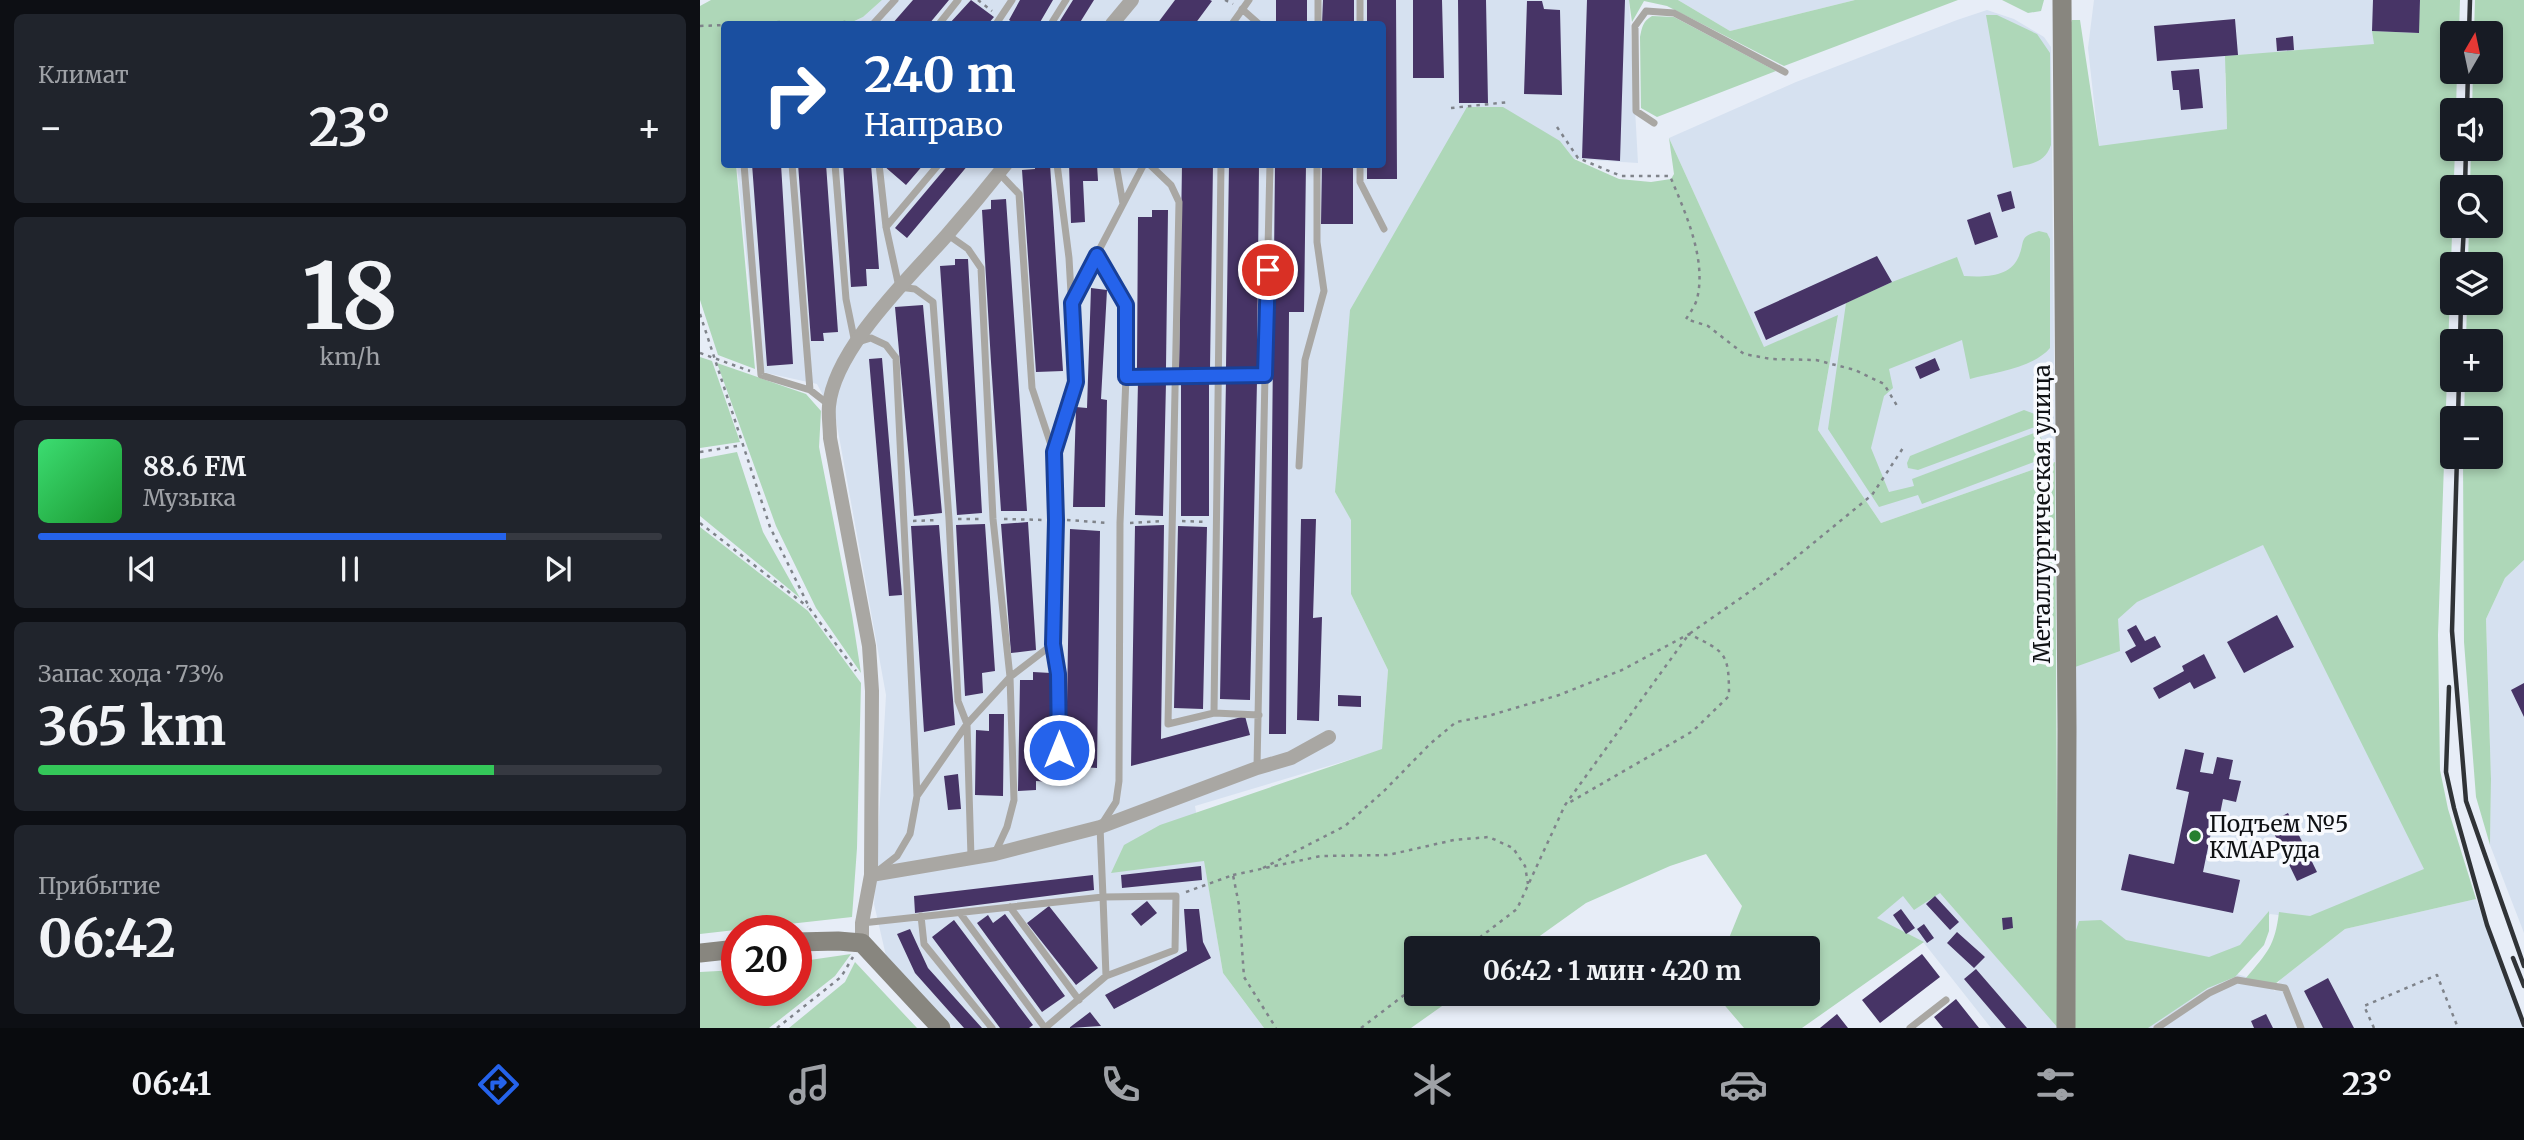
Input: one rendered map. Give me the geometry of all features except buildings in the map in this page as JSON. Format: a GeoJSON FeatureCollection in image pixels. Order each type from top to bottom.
{"type":"FeatureCollection","features":[{"type":"Feature","properties":{"kind":"street"},"geometry":{"type":"LineString","coordinates":[[1114,21],[1132,0]]}},
{"type":"Feature","properties":{"kind":"street","name":"Металлургическая улица"},"geometry":{"type":"LineString","coordinates":[[2062,0],[2067,728],[2066,1028]]}},
{"type":"Feature","properties":{"kind":"street"},"geometry":{"type":"LineString","coordinates":[[862,943],[862,923],[871,876],[872,691],[869,646],[830,438],[829,404],[837,378],[855,343],[899,287],[1002,169]]}},
{"type":"Feature","properties":{"kind":"street"},"geometry":{"type":"LineString","coordinates":[[871,876],[995,854],[1100,827],[1257,768],[1291,758],[1329,737]]}},
{"type":"Feature","properties":{"kind":"street"},"geometry":{"type":"LineString","coordinates":[[812,942],[862,943],[941,1028]]}},
{"type":"Feature","properties":{"kind":"street"},"geometry":{"type":"LineString","coordinates":[[700,953],[721,951]]}},
{"type":"Feature","properties":{"kind":"lane"},"geometry":{"type":"LineString","coordinates":[[876,21],[895,0]]}},
{"type":"Feature","properties":{"kind":"lane"},"geometry":{"type":"LineString","coordinates":[[941,21],[958,0]]}},
{"type":"Feature","properties":{"kind":"lane"},"geometry":{"type":"LineString","coordinates":[[998,21],[1012,0]]}},
{"type":"Feature","properties":{"kind":"lane"},"geometry":{"type":"LineString","coordinates":[[1053,21],[1066,0]]}},
{"type":"Feature","properties":{"kind":"lane"},"geometry":{"type":"LineString","coordinates":[[1235,21],[1249,0]]}},
{"type":"Feature","properties":{"kind":"lane"},"geometry":{"type":"LineString","coordinates":[[1318,0],[1318,21]]}},
{"type":"Feature","properties":{"kind":"lane"},"geometry":{"type":"LineString","coordinates":[[1360,0],[1360,21]]}},
{"type":"Feature","properties":{"kind":"lane"},"geometry":{"type":"LineString","coordinates":[[1242,9],[1256,21]]}},
{"type":"Feature","properties":{"kind":"lane"},"geometry":{"type":"LineString","coordinates":[[1654,123],[1636,111],[1635,26],[1646,10],[1674,13],[1785,72]]}},
{"type":"Feature","properties":{"kind":"lane"},"geometry":{"type":"LineString","coordinates":[[744,168],[761,375],[810,390],[829,404]]}},
{"type":"Feature","properties":{"kind":"lane"},"geometry":{"type":"LineString","coordinates":[[792,168],[810,390]]}},
{"type":"Feature","properties":{"kind":"lane"},"geometry":{"type":"LineString","coordinates":[[835,168],[846,299],[855,343],[871,338],[886,345],[896,358],[917,796],[910,834],[897,856],[871,876]]}},
{"type":"Feature","properties":{"kind":"lane"},"geometry":{"type":"LineString","coordinates":[[879,168],[886,227],[899,287],[915,289],[933,302],[958,701],[967,724],[971,857]]}},
{"type":"Feature","properties":{"kind":"lane"},"geometry":{"type":"LineString","coordinates":[[886,227],[936,168]]}},
{"type":"Feature","properties":{"kind":"lane"},"geometry":{"type":"LineString","coordinates":[[1054,452],[1076,382],[1072,303],[1057,168]]}},
{"type":"Feature","properties":{"kind":"lane"},"geometry":{"type":"LineString","coordinates":[[1117,168],[1123,204]]}},
{"type":"Feature","properties":{"kind":"lane"},"geometry":{"type":"LineString","coordinates":[[1072,303],[1145,168]]}},
{"type":"Feature","properties":{"kind":"lane"},"geometry":{"type":"LineString","coordinates":[[1152,168],[1171,185],[1179,202],[1168,724],[1214,713],[1259,715]]}},
{"type":"Feature","properties":{"kind":"lane"},"geometry":{"type":"LineString","coordinates":[[1214,713],[1221,168]]}},
{"type":"Feature","properties":{"kind":"lane"},"geometry":{"type":"LineString","coordinates":[[1257,768],[1270,168]]}},
{"type":"Feature","properties":{"kind":"lane"},"geometry":{"type":"LineString","coordinates":[[1299,466],[1305,360],[1324,291],[1317,242],[1317,168]]}},
{"type":"Feature","properties":{"kind":"lane"},"geometry":{"type":"LineString","coordinates":[[1360,168],[1360,182],[1384,229]]}},
{"type":"Feature","properties":{"kind":"lane"},"geometry":{"type":"LineString","coordinates":[[1002,169],[1018,194],[1032,388],[1054,452],[1056,520],[1053,644],[1058,674],[1059,750]]}},
{"type":"Feature","properties":{"kind":"lane"},"geometry":{"type":"LineString","coordinates":[[948,234],[968,249],[981,268],[993,519],[1010,677],[1014,800],[1007,827],[995,854]]}},
{"type":"Feature","properties":{"kind":"lane"},"geometry":{"type":"LineString","coordinates":[[1097,255],[1126,305],[1126,377],[1119,523],[1119,781],[1116,802],[1100,827],[1106,976]]}},
{"type":"Feature","properties":{"kind":"lane"},"geometry":{"type":"LineString","coordinates":[[1126,377],[1265,375]]}},
{"type":"Feature","properties":{"kind":"lane"},"geometry":{"type":"LineString","coordinates":[[917,796],[967,724],[1010,677],[1053,644]]}},
{"type":"Feature","properties":{"kind":"lane"},"geometry":{"type":"LineString","coordinates":[[862,923],[1103,897],[1176,896],[1175,950],[1106,976],[1045,1028],[960,913]]}},
{"type":"Feature","properties":{"kind":"lane"},"geometry":{"type":"LineString","coordinates":[[1010,907],[1079,1000]]}},
{"type":"Feature","properties":{"kind":"lane"},"geometry":{"type":"LineString","coordinates":[[921,916],[924,944],[992,1028]]}},
{"type":"Feature","properties":{"kind":"lane"},"geometry":{"type":"LineString","coordinates":[[2157,1028],[2209,993],[2237,980],[2285,988],[2301,1028]]}},
{"type":"Feature","properties":{"kind":"lane"},"geometry":{"type":"LineString","coordinates":[[1910,1028],[1946,1000]]}},
{"type":"Feature","properties":{"kind":"path"},"geometry":{"type":"LineString","coordinates":[[700,26],[721,25]]}},
{"type":"Feature","properties":{"kind":"path"},"geometry":{"type":"LineString","coordinates":[[1451,108],[1509,102]]}},
{"type":"Feature","properties":{"kind":"path"},"geometry":{"type":"LineString","coordinates":[[1558,127],[1578,158],[1621,176],[1670,176],[1687,215],[1700,270],[1697,301],[1686,318],[1708,326],[1744,354],[1771,359],[1816,360],[1854,370],[1884,384],[1899,409]]}},
{"type":"Feature","properties":{"kind":"path"},"geometry":{"type":"LineString","coordinates":[[700,314],[770,527],[810,609],[872,691]]}},
{"type":"Feature","properties":{"kind":"path"},"geometry":{"type":"LineString","coordinates":[[700,353],[761,375]]}},
{"type":"Feature","properties":{"kind":"path"},"geometry":{"type":"LineString","coordinates":[[700,452],[743,445]]}},
{"type":"Feature","properties":{"kind":"path"},"geometry":{"type":"LineString","coordinates":[[1263,868],[1345,827],[1456,722],[1489,716],[1559,695],[1622,670],[1689,634],[1778,572],[1872,495],[1903,448]]}},
{"type":"Feature","properties":{"kind":"path"},"geometry":{"type":"LineString","coordinates":[[903,522],[993,519],[1119,523]]}},
{"type":"Feature","properties":{"kind":"path"},"geometry":{"type":"LineString","coordinates":[[700,523],[810,609]]}},
{"type":"Feature","properties":{"kind":"path"},"geometry":{"type":"LineString","coordinates":[[1482,936],[1517,909],[1565,804],[1689,634]]}},
{"type":"Feature","properties":{"kind":"path"},"geometry":{"type":"LineString","coordinates":[[1565,804],[1693,731],[1729,696],[1729,668],[1718,648],[1689,634]]}},
{"type":"Feature","properties":{"kind":"path"},"geometry":{"type":"LineString","coordinates":[[1176,896],[1233,875],[1321,856],[1388,855],[1454,840],[1489,837],[1513,848],[1525,866],[1529,886]]}},
{"type":"Feature","properties":{"kind":"path"},"geometry":{"type":"LineString","coordinates":[[1233,875],[1244,977],[1276,1028]]}},
{"type":"Feature","properties":{"kind":"path"},"geometry":{"type":"LineString","coordinates":[[777,1028],[841,977],[862,943]]}},
{"type":"Feature","properties":{"kind":"path"},"geometry":{"type":"LineString","coordinates":[[2374,1028],[2364,1006],[2437,975],[2458,1028]]}},
{"type":"Feature","properties":{"kind":"path"},"geometry":{"type":"LineString","coordinates":[[1361,1028],[1404,995]]}},
{"type":"Feature","properties":{"kind":"shaded area"},"geometry":{"type":"Polygon","coordinates":[[[882,0],[1629,0],[1638,163],[1574,159],[1560,141],[1335,492],[1351,519],[1351,594],[1388,670],[1382,750],[1195,806],[1223,973],[1264,1028],[952,1028],[886,956],[874,904],[886,695],[836,420],[817,384],[758,371],[737,168],[1386,168],[1386,21],[854,21],[882,0]]]}},
{"type":"Feature","properties":{"kind":"shaded area"},"geometry":{"type":"Polygon","coordinates":[[[1678,0],[1855,0],[1730,31],[1678,0]]]}},
{"type":"Feature","properties":{"kind":"shaded area"},"geometry":{"type":"Polygon","coordinates":[[[2094,0],[2426,0],[2424,59],[2225,73],[2227,129],[2099,147],[2088,48],[2094,0]]]}},
{"type":"Feature","properties":{"kind":"shaded area"},"geometry":{"type":"Polygon","coordinates":[[[1987,10],[2014,19],[2044,37],[2051,47],[2055,462],[1881,523],[1818,430],[1838,316],[1764,348],[1669,138],[1796,82],[1987,10]]]}},
{"type":"Feature","properties":{"kind":"shaded area"},"geometry":{"type":"Polygon","coordinates":[[[2265,541],[2428,870],[2311,919],[2270,914],[2243,948],[2214,961],[2076,930],[2072,663],[2134,601],[2265,541]]]}},
{"type":"Feature","properties":{"kind":"shaded area"},"geometry":{"type":"Polygon","coordinates":[[[2524,560],[2524,933],[2490,845],[2491,779],[2486,619],[2505,578],[2524,560]]]}},
{"type":"Feature","properties":{"kind":"shaded area"},"geometry":{"type":"Polygon","coordinates":[[[1940,893],[2058,1028],[1991,1028],[1924,943],[1876,919],[1903,895],[1940,893]]]}},
{"type":"Feature","properties":{"kind":"shaded area"},"geometry":{"type":"Polygon","coordinates":[[[2476,899],[2524,1028],[2147,1028],[2213,985],[2237,974],[2262,982],[2275,991],[2280,980],[2345,929],[2476,899]]]}},
{"type":"Feature","properties":{"kind":"green space"},"geometry":{"type":"Polygon","coordinates":[[[711,0],[882,0],[854,21],[721,21],[721,168],[736,168],[755,369],[718,355],[700,300],[700,6],[711,0]]]}},
{"type":"Feature","properties":{"kind":"green space"},"geometry":{"type":"Polygon","coordinates":[[[1629,0],[1678,0],[1730,31],[1855,0],[1958,0],[1784,66],[1667,6],[1644,1],[1632,22],[1629,0]]]}},
{"type":"Feature","properties":{"kind":"green space"},"geometry":{"type":"Polygon","coordinates":[[[2002,0],[2044,0],[2041,11],[2028,13],[2002,0]]]}},
{"type":"Feature","properties":{"kind":"green space"},"geometry":{"type":"Polygon","coordinates":[[[2420,0],[2460,0],[2459,21],[2440,21],[2440,84],[2457,84],[2456,98],[2440,98],[2440,161],[2455,161],[2454,175],[2440,175],[2440,238],[2452,238],[2451,252],[2440,252],[2440,315],[2449,315],[2449,329],[2440,329],[2440,392],[2446,392],[2446,406],[2440,406],[2440,469],[2444,469],[2438,635],[2440,770],[2448,809],[2476,899],[2345,929],[2271,987],[2246,978],[2269,948],[2279,912],[2310,916],[2424,869],[2263,545],[2137,602],[2118,619],[2120,651],[2075,667],[2069,27],[2072,20],[2080,20],[2099,146],[2227,129],[2225,56],[2374,44],[2372,31],[2418,33],[2420,0]]]}},
{"type":"Feature","properties":{"kind":"green space"},"geometry":{"type":"Polygon","coordinates":[[[2475,0],[2524,0],[2524,560],[2505,578],[2486,619],[2491,779],[2490,845],[2476,797],[2464,642],[2463,469],[2503,469],[2503,406],[2464,406],[2465,392],[2503,392],[2503,329],[2466,329],[2467,315],[2503,315],[2503,252],[2468,252],[2469,238],[2503,238],[2503,175],[2470,175],[2471,161],[2503,161],[2503,98],[2472,98],[2473,84],[2503,84],[2503,21],[2474,21],[2475,0]]]}},
{"type":"Feature","properties":{"kind":"green space"},"geometry":{"type":"Polygon","coordinates":[[[1986,15],[1997,15],[2037,34],[2050,53],[2051,145],[2045,156],[2032,164],[2013,168],[1986,15]]]}},
{"type":"Feature","properties":{"kind":"green space"},"geometry":{"type":"Polygon","coordinates":[[[1652,16],[1674,17],[1776,71],[1657,117],[1641,108],[1640,37],[1643,25],[1652,16]]]}},
{"type":"Feature","properties":{"kind":"green space"},"geometry":{"type":"Polygon","coordinates":[[[1467,107],[1503,107],[1560,141],[1574,159],[1619,179],[1651,182],[1671,179],[1674,174],[1669,138],[1764,347],[1838,315],[1818,430],[1881,523],[2055,462],[2058,1028],[1940,893],[1914,910],[1903,896],[1877,918],[1924,942],[1802,1028],[1744,1028],[1725,1006],[1820,1006],[1820,936],[1730,936],[1742,906],[1706,854],[1670,866],[1586,903],[1540,936],[1404,936],[1404,1006],[1442,1006],[1411,1028],[1264,1028],[1223,973],[1204,861],[1111,873],[1124,845],[1160,825],[1382,749],[1388,670],[1351,594],[1351,520],[1335,492],[1350,310],[1467,107]]]}},
{"type":"Feature","properties":{"kind":"green space"},"geometry":{"type":"Polygon","coordinates":[[[2039,231],[2047,233],[2050,239],[2050,348],[2024,365],[1970,379],[1962,340],[1889,369],[1893,388],[1884,396],[1871,448],[1889,492],[1914,486],[1912,479],[2039,431],[2047,457],[1922,504],[1918,495],[1879,507],[1828,429],[1846,303],[1957,257],[1964,276],[2002,273],[2014,265],[2025,238],[2039,231]]]}},
{"type":"Feature","properties":{"kind":"green space"},"geometry":{"type":"Polygon","coordinates":[[[700,357],[712,361],[740,442],[700,448],[700,357]]]}},
{"type":"Feature","properties":{"kind":"green space"},"geometry":{"type":"Polygon","coordinates":[[[717,363],[806,394],[821,411],[819,447],[861,673],[816,608],[776,526],[717,363]]]}},
{"type":"Feature","properties":{"kind":"green space"},"geometry":{"type":"Polygon","coordinates":[[[2024,410],[2035,414],[2035,427],[1918,470],[1908,468],[1910,456],[2024,410]]]}},
{"type":"Feature","properties":{"kind":"green space"},"geometry":{"type":"Polygon","coordinates":[[[737,452],[763,532],[800,598],[700,516],[700,459],[737,452]]]}},
{"type":"Feature","properties":{"kind":"green space"},"geometry":{"type":"Polygon","coordinates":[[[700,527],[808,611],[861,683],[857,848],[852,917],[812,921],[812,915],[721,915],[721,932],[700,934],[700,527]]]}},
{"type":"Feature","properties":{"kind":"green space"},"geometry":{"type":"Polygon","coordinates":[[[2269,911],[2269,931],[2264,945],[2235,977],[2208,988],[2148,1028],[2075,1028],[2076,930],[2079,921],[2101,920],[2126,940],[2209,957],[2240,945],[2269,911]]]}},
{"type":"Feature","properties":{"kind":"green space"},"geometry":{"type":"Polygon","coordinates":[[[851,954],[835,976],[812,994],[812,960],[851,954]]]}},
{"type":"Feature","properties":{"kind":"green space"},"geometry":{"type":"Polygon","coordinates":[[[855,962],[917,1028],[789,1028],[845,982],[855,962]]]}},
{"type":"Feature","properties":{"kind":"green space"},"geometry":{"type":"Polygon","coordinates":[[[721,971],[721,1006],[797,1006],[769,1028],[700,1028],[700,972],[721,971]]]}},
{"type":"Feature","properties":{"kind":"railway"},"geometry":{"type":"LineString","coordinates":[[2469,21],[2470,0]]}},
{"type":"Feature","properties":{"kind":"railway"},"geometry":{"type":"LineString","coordinates":[[2467,98],[2468,84]]}},
{"type":"Feature","properties":{"kind":"railway"},"geometry":{"type":"LineString","coordinates":[[2465,175],[2466,161]]}},
{"type":"Feature","properties":{"kind":"railway"},"geometry":{"type":"LineString","coordinates":[[2463,238],[2463,252]]}},
{"type":"Feature","properties":{"kind":"railway"},"geometry":{"type":"LineString","coordinates":[[2460,329],[2461,315]]}},
{"type":"Feature","properties":{"kind":"railway"},"geometry":{"type":"LineString","coordinates":[[2458,406],[2459,392]]}},
{"type":"Feature","properties":{"kind":"railway"},"geometry":{"type":"LineString","coordinates":[[2457,469],[2452,631],[2466,801],[2524,966]]}},
{"type":"Feature","properties":{"kind":"railway"},"geometry":{"type":"LineString","coordinates":[[2449,687],[2446,772],[2487,925],[2524,1025]]}},
{"type":"Feature","properties":{"kind":"railway"},"geometry":{"type":"LineString","coordinates":[[2513,958],[2524,986]]}},
{"type":"Feature","properties":{"kind":"place","name":"Подъем №5 КМАРуда"},"geometry":{"type":"Point","coordinates":[2195,836]}},
{"type":"Feature","properties":{"kind":"route"},"geometry":{"type":"LineString","coordinates":[[1059,750],[1058,674],[1053,644],[1056,520],[1054,452],[1076,382],[1072,303],[1097,255],[1126,305],[1126,377],[1265,375],[1268,270]]}}]}
